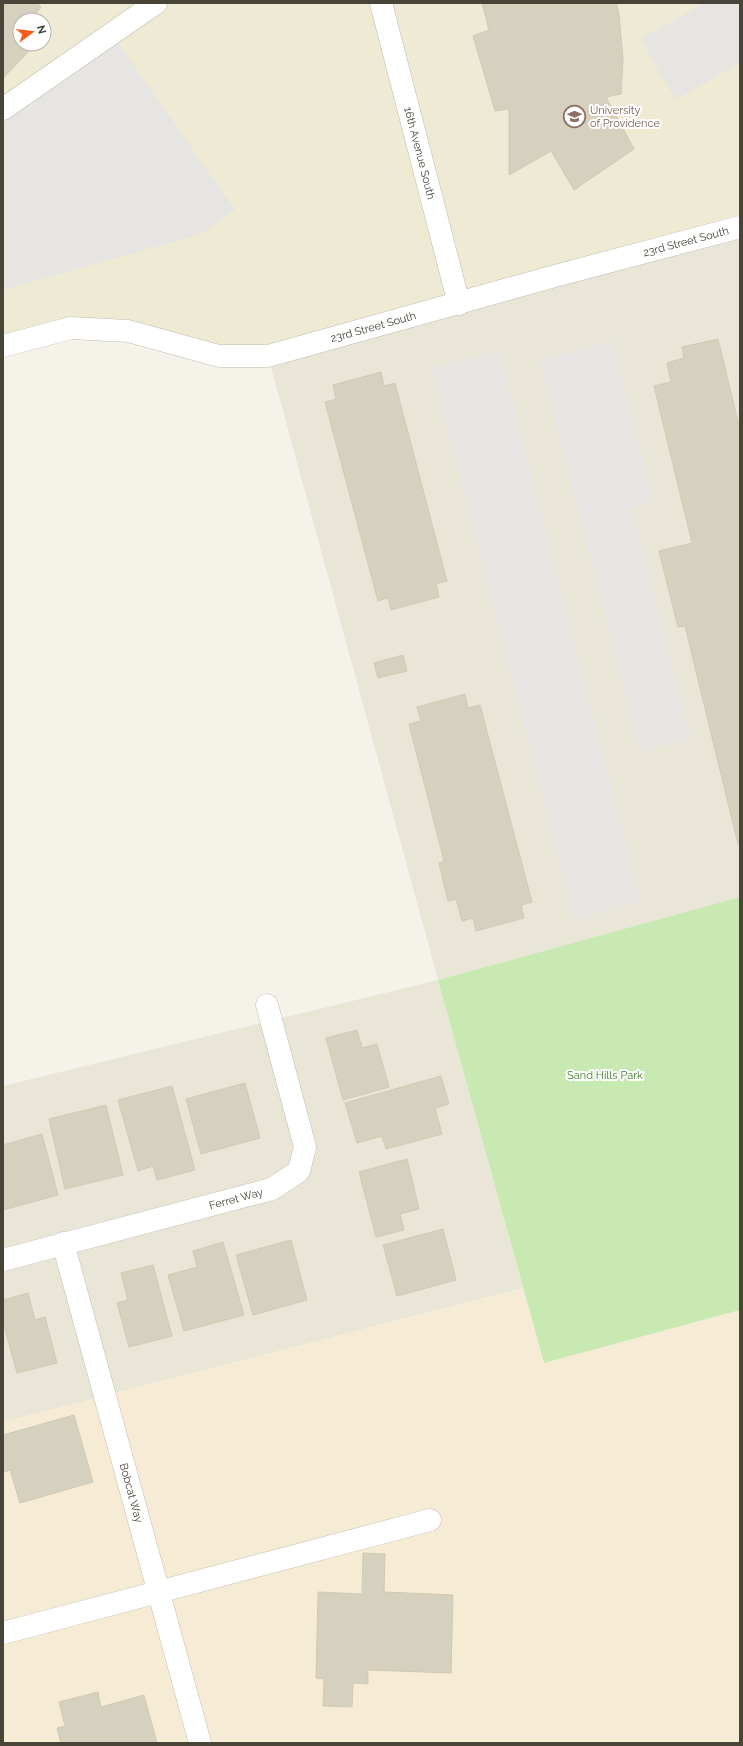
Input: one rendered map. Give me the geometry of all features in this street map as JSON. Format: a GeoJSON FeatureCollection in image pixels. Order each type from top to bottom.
{"type":"FeatureCollection","features":[{"type":"Feature","properties":{"kind":"street"},"geometry":{"type":"LineString","coordinates":[[3,109],[156,3]]}},
{"type":"Feature","properties":{"kind":"street","name":"16th Avenue South"},"geometry":{"type":"LineString","coordinates":[[381,3],[459,304]]}},
{"type":"Feature","properties":{"kind":"street","name":"23rd Street South"},"geometry":{"type":"LineString","coordinates":[[3,346],[71,328],[128,331],[219,356],[268,356],[555,276],[740,227]]}},
{"type":"Feature","properties":{"kind":"street","name":"Ferret Way"},"geometry":{"type":"LineString","coordinates":[[3,1260],[272,1189],[299,1171],[305,1147],[267,1005]]}},
{"type":"Feature","properties":{"kind":"street","name":"Bobcat Way"},"geometry":{"type":"LineString","coordinates":[[63,1243],[200,1743]]}},
{"type":"Feature","properties":{"kind":"street"},"geometry":{"type":"LineString","coordinates":[[3,1633],[430,1520]]}},
{"type":"Feature","properties":{"kind":"shaded area"},"geometry":{"type":"Polygon","coordinates":[[[3,3],[740,3],[740,228],[268,356],[128,331],[3,346],[3,3]]]}},
{"type":"Feature","properties":{"kind":"shaded area"},"geometry":{"type":"Polygon","coordinates":[[[705,3],[740,3],[740,63],[675,100],[641,39],[705,3]]]}},
{"type":"Feature","properties":{"kind":"shaded area"},"geometry":{"type":"Polygon","coordinates":[[[116,40],[235,210],[201,234],[3,290],[3,120],[116,40]]]}},
{"type":"Feature","properties":{"kind":"shaded area"},"geometry":{"type":"Polygon","coordinates":[[[740,228],[740,897],[438,980],[268,356],[740,228]]]}},
{"type":"Feature","properties":{"kind":"shaded area"},"geometry":{"type":"Polygon","coordinates":[[[613,341],[654,502],[632,508],[691,738],[639,751],[540,360],[613,341]]]}},
{"type":"Feature","properties":{"kind":"shaded area"},"geometry":{"type":"Polygon","coordinates":[[[500,352],[641,902],[574,919],[432,369],[500,352]]]}},
{"type":"Feature","properties":{"kind":"shaded area"},"geometry":{"type":"Polygon","coordinates":[[[438,980],[523,1288],[3,1422],[3,1086],[438,980]]]}},
{"type":"Feature","properties":{"kind":"shaded area"},"geometry":{"type":"Polygon","coordinates":[[[523,1288],[544,1363],[740,1310],[740,1743],[3,1743],[3,1422],[523,1288]]]}},
{"type":"Feature","properties":{"kind":"green space","name":"Sand Hills Park"},"geometry":{"type":"Polygon","coordinates":[[[740,897],[740,1310],[544,1363],[438,980],[740,897]]]}},
{"type":"Feature","properties":{"kind":"building"},"geometry":{"type":"Polygon","coordinates":[[[3,3],[36,3],[41,7],[37,12],[12,12],[12,52],[28,52],[3,78],[3,3]]]}},
{"type":"Feature","properties":{"kind":"building"},"geometry":{"type":"Polygon","coordinates":[[[482,3],[616,3],[619,14],[623,59],[621,94],[606,97],[634,149],[574,190],[551,151],[509,175],[509,109],[495,111],[473,36],[489,30],[482,3]]]}},
{"type":"Feature","properties":{"kind":"building"},"geometry":{"type":"Polygon","coordinates":[[[718,339],[740,430],[740,843],[738,844],[685,626],[678,627],[659,551],[692,543],[654,386],[671,382],[667,363],[684,358],[682,347],[718,339]]]}},
{"type":"Feature","properties":{"kind":"building"},"geometry":{"type":"Polygon","coordinates":[[[381,372],[384,386],[395,383],[447,581],[436,584],[439,597],[391,610],[388,598],[378,601],[325,402],[336,399],[333,385],[381,372]]]}},
{"type":"Feature","properties":{"kind":"building"},"geometry":{"type":"Polygon","coordinates":[[[403,655],[407,671],[378,678],[374,663],[403,655]]]}},
{"type":"Feature","properties":{"kind":"building"},"geometry":{"type":"Polygon","coordinates":[[[465,694],[468,708],[480,705],[532,902],[521,905],[524,918],[476,931],[473,918],[462,921],[456,899],[448,901],[439,863],[444,861],[409,724],[421,721],[417,707],[465,694]]]}},
{"type":"Feature","properties":{"kind":"building"},"geometry":{"type":"Polygon","coordinates":[[[357,1030],[362,1048],[377,1044],[389,1087],[343,1100],[326,1038],[357,1030]]]}},
{"type":"Feature","properties":{"kind":"building"},"geometry":{"type":"Polygon","coordinates":[[[441,1076],[449,1104],[435,1108],[442,1134],[386,1149],[382,1136],[357,1143],[345,1103],[441,1076]]]}},
{"type":"Feature","properties":{"kind":"building"},"geometry":{"type":"Polygon","coordinates":[[[245,1083],[260,1138],[201,1154],[186,1099],[245,1083]]]}},
{"type":"Feature","properties":{"kind":"building"},"geometry":{"type":"Polygon","coordinates":[[[172,1086],[195,1170],[157,1180],[153,1166],[138,1171],[118,1100],[172,1086]]]}},
{"type":"Feature","properties":{"kind":"building"},"geometry":{"type":"Polygon","coordinates":[[[106,1105],[123,1175],[65,1189],[49,1119],[106,1105]]]}},
{"type":"Feature","properties":{"kind":"building"},"geometry":{"type":"Polygon","coordinates":[[[42,1134],[58,1195],[3,1210],[3,1145],[42,1134]]]}},
{"type":"Feature","properties":{"kind":"building"},"geometry":{"type":"Polygon","coordinates":[[[407,1159],[419,1209],[400,1214],[404,1230],[376,1237],[359,1172],[407,1159]]]}},
{"type":"Feature","properties":{"kind":"building"},"geometry":{"type":"Polygon","coordinates":[[[443,1229],[456,1280],[397,1296],[383,1245],[443,1229]]]}},
{"type":"Feature","properties":{"kind":"building"},"geometry":{"type":"Polygon","coordinates":[[[291,1240],[307,1300],[253,1315],[236,1255],[291,1240]]]}},
{"type":"Feature","properties":{"kind":"building"},"geometry":{"type":"Polygon","coordinates":[[[223,1242],[244,1315],[184,1331],[168,1275],[197,1267],[193,1251],[223,1242]]]}},
{"type":"Feature","properties":{"kind":"building"},"geometry":{"type":"Polygon","coordinates":[[[153,1265],[172,1336],[129,1347],[117,1303],[128,1300],[121,1273],[153,1265]]]}},
{"type":"Feature","properties":{"kind":"building"},"geometry":{"type":"Polygon","coordinates":[[[28,1293],[35,1320],[45,1317],[57,1363],[17,1373],[3,1322],[3,1300],[28,1293]]]}},
{"type":"Feature","properties":{"kind":"building"},"geometry":{"type":"Polygon","coordinates":[[[74,1415],[93,1482],[20,1503],[10,1470],[3,1472],[3,1435],[74,1415]]]}},
{"type":"Feature","properties":{"kind":"building"},"geometry":{"type":"Polygon","coordinates":[[[363,1553],[385,1554],[384,1592],[453,1595],[451,1673],[368,1670],[368,1684],[353,1683],[352,1707],[323,1706],[324,1679],[316,1678],[318,1592],[362,1594],[363,1553]]]}},
{"type":"Feature","properties":{"kind":"building"},"geometry":{"type":"Polygon","coordinates":[[[98,1692],[101,1707],[144,1695],[157,1743],[61,1743],[57,1728],[65,1726],[59,1702],[98,1692]]]}},
{"type":"Feature","properties":{"kind":"place","name":"University of Providence"},"geometry":{"type":"Point","coordinates":[575,116]}}]}
